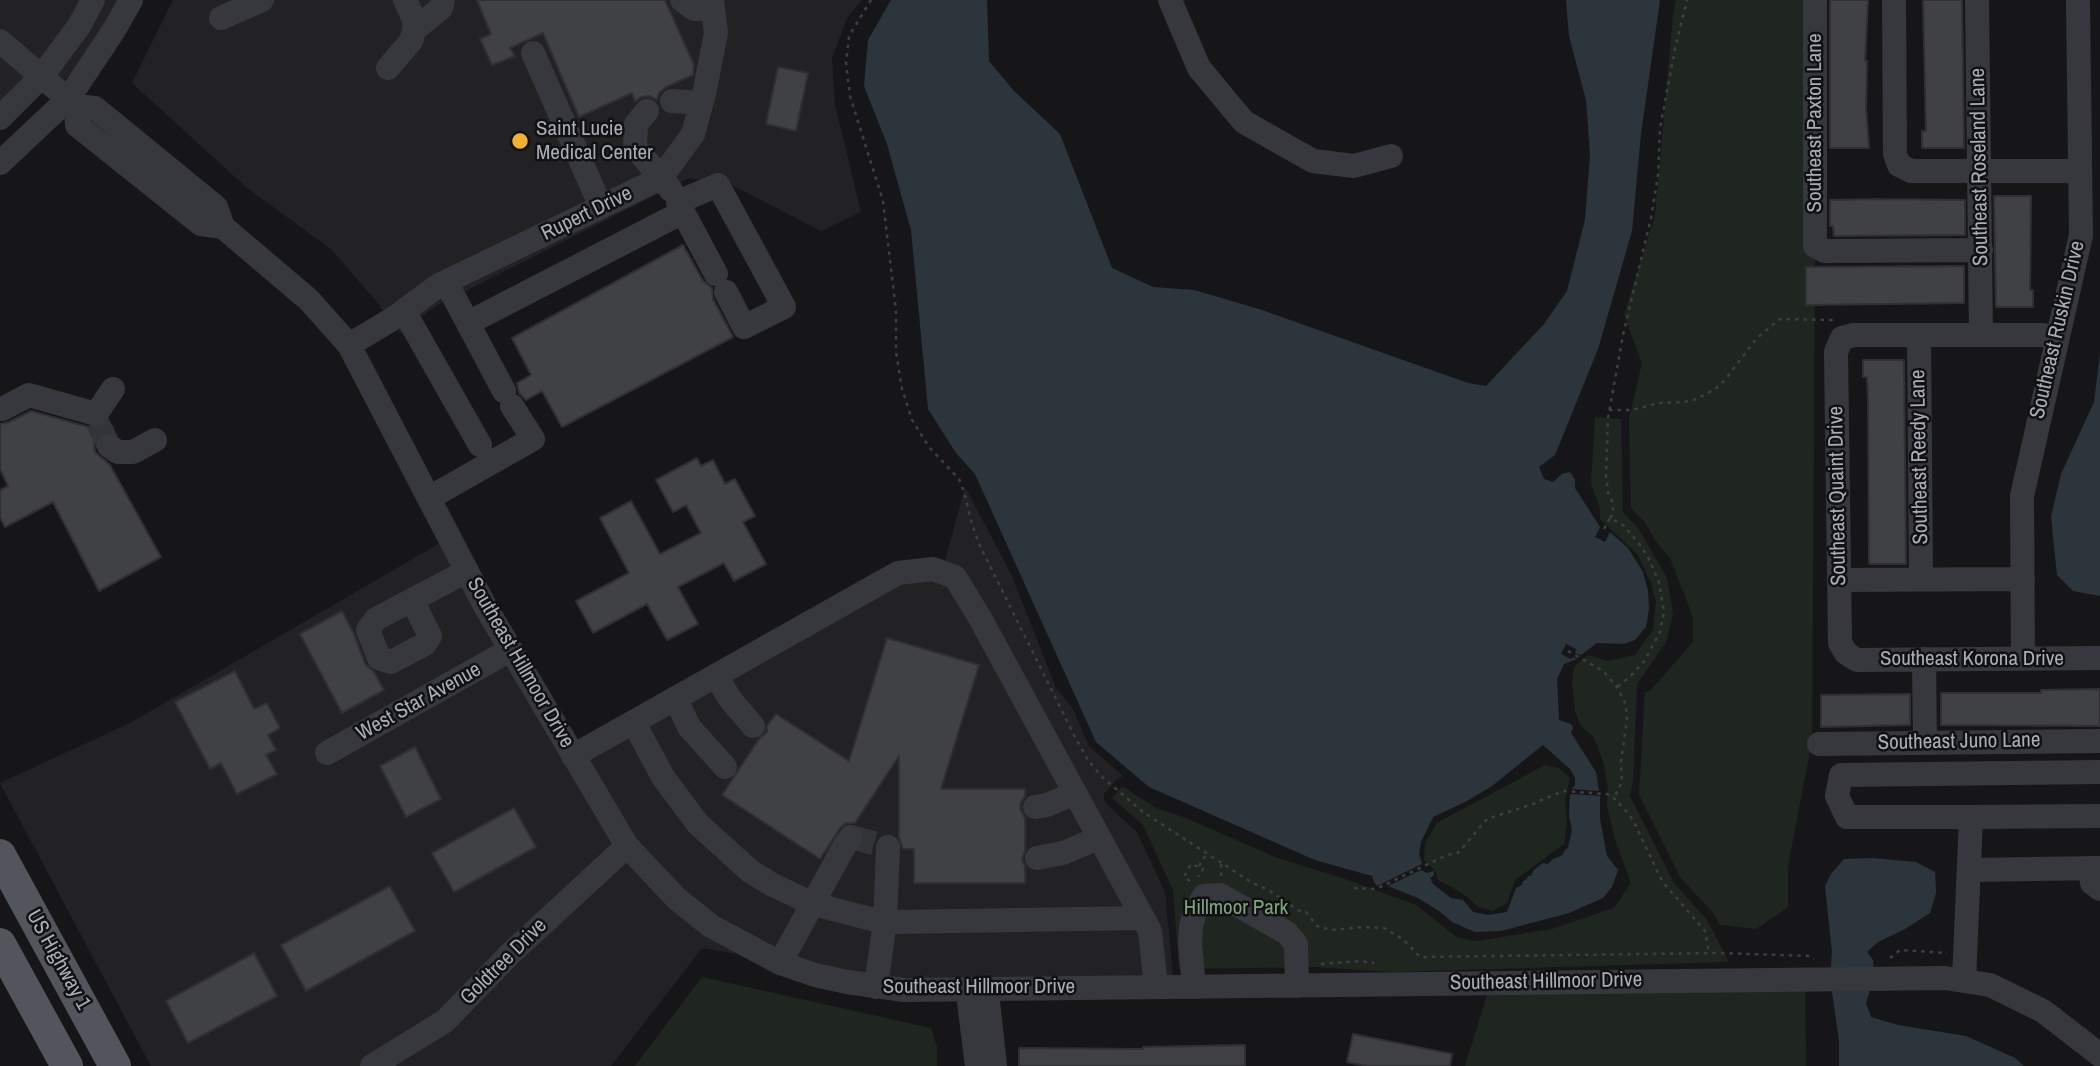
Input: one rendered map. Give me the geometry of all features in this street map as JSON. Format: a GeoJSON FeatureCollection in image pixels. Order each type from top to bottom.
{"type":"FeatureCollection","features":[{"type":"Feature","properties":{"kind":"main road","name":"US Highway 1"},"geometry":{"type":"LineString","coordinates":[[0,855],[115,1066]]}},
{"type":"Feature","properties":{"kind":"main road","name":"US Highway 1"},"geometry":{"type":"LineString","coordinates":[[0,944],[67,1066]]}},
{"type":"Feature","properties":{"kind":"street"},"geometry":{"type":"LineString","coordinates":[[0,118],[42,76],[79,26],[93,0]]}},
{"type":"Feature","properties":{"kind":"street"},"geometry":{"type":"LineString","coordinates":[[0,163],[72,102],[131,0]]}},
{"type":"Feature","properties":{"kind":"street"},"geometry":{"type":"LineString","coordinates":[[221,18],[262,0]]}},
{"type":"Feature","properties":{"kind":"street"},"geometry":{"type":"LineString","coordinates":[[388,68],[411,41],[414,30],[413,17],[405,0]]}},
{"type":"Feature","properties":{"kind":"street"},"geometry":{"type":"LineString","coordinates":[[414,30],[442,8],[443,0]]}},
{"type":"Feature","properties":{"kind":"street"},"geometry":{"type":"LineString","coordinates":[[682,0],[694,9],[713,5]]}},
{"type":"Feature","properties":{"kind":"street"},"geometry":{"type":"LineString","coordinates":[[1170,0],[1199,68],[1244,122],[1313,160],[1354,166],[1391,156]]}},
{"type":"Feature","properties":{"kind":"street","name":"Southeast Paxton Lane"},"geometry":{"type":"LineString","coordinates":[[1815,0],[1815,246],[1825,251],[1981,250]]}},
{"type":"Feature","properties":{"kind":"street"},"geometry":{"type":"LineString","coordinates":[[1894,0],[1895,154],[1899,165],[1911,172],[2080,172]]}},
{"type":"Feature","properties":{"kind":"street","name":"Southeast Roseland Lane"},"geometry":{"type":"LineString","coordinates":[[1977,0],[1981,335]]}},
{"type":"Feature","properties":{"kind":"street","name":"Southeast Ruskin Drive"},"geometry":{"type":"LineString","coordinates":[[2023,658],[2022,496],[2081,235],[2078,0]]}},
{"type":"Feature","properties":{"kind":"street","name":"Rupert Drive"},"geometry":{"type":"LineString","coordinates":[[349,345],[446,282],[661,178],[693,134],[716,33],[713,5]]}},
{"type":"Feature","properties":{"kind":"street","name":"Southeast Hillmoor Drive"},"geometry":{"type":"LineString","coordinates":[[0,40],[72,102],[78,125],[201,224],[223,227],[309,300],[349,345],[510,650],[627,846],[677,899],[711,926],[780,963],[815,975],[876,987],[978,992],[1823,969],[1874,977],[1945,978],[1990,985],[2043,1011],[2100,1055]]}},
{"type":"Feature","properties":{"kind":"street"},"geometry":{"type":"LineString","coordinates":[[533,53],[601,207]]}},
{"type":"Feature","properties":{"kind":"street"},"geometry":{"type":"LineString","coordinates":[[672,101],[701,103]]}},
{"type":"Feature","properties":{"kind":"street"},"geometry":{"type":"LineString","coordinates":[[468,323],[680,207],[718,185],[784,307],[744,327],[680,207],[661,178],[635,147],[636,124],[648,111]]}},
{"type":"Feature","properties":{"kind":"street"},"geometry":{"type":"LineString","coordinates":[[429,498],[533,439],[508,399],[446,282]]}},
{"type":"Feature","properties":{"kind":"street"},"geometry":{"type":"LineString","coordinates":[[404,311],[480,445]]}},
{"type":"Feature","properties":{"kind":"street"},"geometry":{"type":"LineString","coordinates":[[1838,329],[1854,335],[2042,335],[2057,338]]}},
{"type":"Feature","properties":{"kind":"street","name":"Southeast Quaint Drive"},"geometry":{"type":"LineString","coordinates":[[1838,329],[1836,352],[1840,643],[1846,653]]}},
{"type":"Feature","properties":{"kind":"street","name":"Southeast Reedy Lane"},"geometry":{"type":"LineString","coordinates":[[1919,335],[1921,579]]}},
{"type":"Feature","properties":{"kind":"street"},"geometry":{"type":"LineString","coordinates":[[2,409],[29,395],[96,418],[113,389]]}},
{"type":"Feature","properties":{"kind":"street"},"geometry":{"type":"LineString","coordinates":[[109,446],[117,452],[132,453],[155,440]]}},
{"type":"Feature","properties":{"kind":"street"},"geometry":{"type":"LineString","coordinates":[[573,756],[898,573],[933,569],[955,577],[980,618],[1150,931],[1156,987]]}},
{"type":"Feature","properties":{"kind":"street"},"geometry":{"type":"LineString","coordinates":[[412,600],[467,571]]}},
{"type":"Feature","properties":{"kind":"street"},"geometry":{"type":"LineString","coordinates":[[1839,580],[2023,579]]}},
{"type":"Feature","properties":{"kind":"street","name":"West Star Avenue"},"geometry":{"type":"LineString","coordinates":[[327,753],[510,650]]}},
{"type":"Feature","properties":{"kind":"street","name":"Southeast Korona Drive"},"geometry":{"type":"LineString","coordinates":[[1846,653],[1857,660],[2100,658]]}},
{"type":"Feature","properties":{"kind":"street"},"geometry":{"type":"LineString","coordinates":[[1924,659],[1925,743]]}},
{"type":"Feature","properties":{"kind":"street"},"geometry":{"type":"LineString","coordinates":[[716,677],[753,726]]}},
{"type":"Feature","properties":{"kind":"street"},"geometry":{"type":"LineString","coordinates":[[676,699],[689,727],[725,767]]}},
{"type":"Feature","properties":{"kind":"street"},"geometry":{"type":"LineString","coordinates":[[634,723],[663,777],[698,824],[750,871],[813,904],[885,921],[1143,918]]}},
{"type":"Feature","properties":{"kind":"street","name":"Southeast Juno Lane"},"geometry":{"type":"LineString","coordinates":[[1819,744],[2100,741]]}},
{"type":"Feature","properties":{"kind":"street"},"geometry":{"type":"LineString","coordinates":[[2100,772],[1841,775],[1837,796],[1847,817],[2100,816]]}},
{"type":"Feature","properties":{"kind":"street"},"geometry":{"type":"LineString","coordinates":[[1035,807],[1075,793]]}},
{"type":"Feature","properties":{"kind":"street"},"geometry":{"type":"LineString","coordinates":[[1964,981],[1972,817]]}},
{"type":"Feature","properties":{"kind":"street"},"geometry":{"type":"LineString","coordinates":[[780,963],[851,836]]}},
{"type":"Feature","properties":{"kind":"street"},"geometry":{"type":"LineString","coordinates":[[1037,858],[1063,853],[1099,838]]}},
{"type":"Feature","properties":{"kind":"street","name":"Goldtree Drive"},"geometry":{"type":"LineString","coordinates":[[372,1066],[445,1021],[510,954],[627,846]]}},
{"type":"Feature","properties":{"kind":"street"},"geometry":{"type":"LineString","coordinates":[[876,987],[885,921],[888,846]]}},
{"type":"Feature","properties":{"kind":"street"},"geometry":{"type":"LineString","coordinates":[[1969,870],[2097,875]]}},
{"type":"Feature","properties":{"kind":"street"},"geometry":{"type":"LineString","coordinates":[[1194,987],[1190,944],[1195,911],[1204,896],[1220,895],[1287,933],[1296,944],[1297,985]]}},
{"type":"Feature","properties":{"kind":"street"},"geometry":{"type":"LineString","coordinates":[[977,1066],[969,1002],[978,992],[988,1002],[995,1066]]}},
{"type":"Feature","properties":{"kind":"path"},"geometry":{"type":"LineString","coordinates":[[871,0],[849,36],[846,64],[850,96],[883,201],[896,311],[896,352],[902,389],[912,420],[929,447],[959,480],[980,546],[1065,718],[1088,760],[1101,776],[1143,812],[1251,882],[1301,912],[1306,912],[1317,926],[1331,930],[1384,928],[1404,940],[1420,957],[1709,953],[1810,956],[1823,969]]}},
{"type":"Feature","properties":{"kind":"path"},"geometry":{"type":"LineString","coordinates":[[1604,529],[1613,514],[1606,466],[1609,410],[1623,335],[1651,218],[1658,175],[1660,128],[1687,0]]}},
{"type":"Feature","properties":{"kind":"path"},"geometry":{"type":"LineString","coordinates":[[1609,410],[1627,411],[1659,402],[1697,399],[1715,389],[1757,338],[1780,319],[1838,329]]}},
{"type":"Feature","properties":{"kind":"path"},"geometry":{"type":"LineString","coordinates":[[1609,520],[1626,529],[1648,557],[1660,587],[1664,612],[1656,642],[1645,660],[1617,687]]}},
{"type":"Feature","properties":{"kind":"path"},"geometry":{"type":"LineString","coordinates":[[1568,651],[1596,665],[1617,687],[1626,705],[1622,782],[1614,799]]}},
{"type":"Feature","properties":{"kind":"path"},"geometry":{"type":"LineString","coordinates":[[1354,888],[1378,887],[1447,855],[1458,853],[1487,819],[1563,791],[1606,794],[1626,811],[1637,827],[1662,881],[1705,931],[1709,953]]}},
{"type":"Feature","properties":{"kind":"path"},"geometry":{"type":"LineString","coordinates":[[1198,877],[1194,883],[1184,877],[1191,864],[1198,866],[1207,853]]}},
{"type":"Feature","properties":{"kind":"path"},"geometry":{"type":"LineString","coordinates":[[1221,862],[1222,871]]}},
{"type":"Feature","properties":{"kind":"path"},"geometry":{"type":"LineString","coordinates":[[1890,958],[1900,950],[1952,954]]}},
{"type":"Feature","properties":{"kind":"shaded area"},"geometry":{"type":"Polygon","coordinates":[[[0,0],[83,0],[41,63],[0,29],[0,0]]]}},
{"type":"Feature","properties":{"kind":"shaded area"},"geometry":{"type":"Polygon","coordinates":[[[103,0],[121,0],[79,66],[62,82],[54,75],[103,0]]]}},
{"type":"Feature","properties":{"kind":"shaded area","name":"Saint Lucie Medical Center"},"geometry":{"type":"Polygon","coordinates":[[[173,0],[862,0],[847,18],[832,58],[835,105],[861,212],[821,231],[728,183],[689,178],[436,306],[400,333],[331,249],[247,188],[132,83],[173,0]]]}},
{"type":"Feature","properties":{"kind":"shaded area"},"geometry":{"type":"Polygon","coordinates":[[[891,0],[987,0],[989,61],[1014,91],[1060,134],[1112,268],[1153,287],[1194,290],[1259,309],[1468,383],[1486,386],[1544,324],[1567,291],[1585,220],[1590,155],[1586,100],[1569,36],[1566,0],[1660,0],[1641,134],[1632,231],[1598,349],[1555,455],[1539,467],[1544,479],[1553,482],[1562,474],[1570,472],[1575,480],[1575,488],[1600,527],[1595,537],[1605,542],[1610,532],[1628,548],[1643,572],[1648,591],[1646,627],[1635,640],[1624,644],[1597,643],[1581,655],[1566,644],[1561,654],[1577,659],[1564,664],[1557,679],[1559,720],[1571,724],[1571,733],[1596,772],[1599,791],[1572,789],[1575,778],[1570,769],[1543,745],[1492,786],[1433,817],[1421,842],[1419,854],[1422,864],[1377,886],[1372,876],[1315,860],[1149,787],[1096,742],[975,474],[956,453],[928,409],[911,230],[887,144],[864,86],[868,40],[891,0]]]}},
{"type":"Feature","properties":{"kind":"shaded area"},"geometry":{"type":"Polygon","coordinates":[[[0,52],[29,77],[0,106],[0,52]]]}},
{"type":"Feature","properties":{"kind":"shaded area"},"geometry":{"type":"Polygon","coordinates":[[[2100,354],[2100,596],[2073,591],[2057,575],[2051,517],[2061,474],[2094,402],[2100,354]]]}},
{"type":"Feature","properties":{"kind":"shaded area"},"geometry":{"type":"Polygon","coordinates":[[[965,487],[1011,574],[1056,688],[1072,707],[1089,746],[1123,776],[1104,794],[1104,800],[1137,832],[1165,892],[1173,975],[904,981],[817,966],[752,939],[682,892],[633,840],[587,757],[945,561],[965,487]]]}},
{"type":"Feature","properties":{"kind":"shaded area"},"geometry":{"type":"Polygon","coordinates":[[[442,542],[598,816],[742,955],[702,948],[611,1066],[151,1066],[0,783],[130,723],[442,542]]]}},
{"type":"Feature","properties":{"kind":"shaded area"},"geometry":{"type":"Polygon","coordinates":[[[1570,794],[1600,796],[1600,819],[1607,856],[1618,870],[1612,887],[1603,898],[1569,913],[1501,931],[1475,932],[1452,922],[1418,898],[1388,886],[1421,870],[1427,873],[1434,871],[1430,878],[1433,884],[1451,898],[1463,900],[1473,912],[1488,915],[1507,912],[1516,888],[1543,863],[1548,864],[1563,855],[1568,848],[1572,830],[1569,815],[1570,794]]]}},
{"type":"Feature","properties":{"kind":"shaded area"},"geometry":{"type":"Polygon","coordinates":[[[1873,858],[1916,862],[1935,872],[1936,893],[1930,913],[1878,942],[1867,952],[1873,960],[1874,977],[1866,1003],[1871,1017],[1898,1025],[1966,1036],[2015,1058],[2024,1066],[1839,1066],[1839,1041],[1830,978],[1832,952],[1825,886],[1844,859],[1873,858]]]}},
{"type":"Feature","properties":{"kind":"green space"},"geometry":{"type":"Polygon","coordinates":[[[1676,0],[1807,0],[1807,255],[1815,256],[1812,734],[1788,866],[1788,907],[1756,929],[1720,925],[1713,913],[1680,877],[1639,795],[1645,692],[1650,691],[1693,642],[1693,617],[1670,558],[1644,521],[1631,508],[1629,419],[1642,363],[1624,315],[1655,216],[1676,0]]]}},
{"type":"Feature","properties":{"kind":"green space","name":"Hillmoor Park"},"geometry":{"type":"Polygon","coordinates":[[[1595,417],[1621,419],[1623,512],[1638,528],[1667,578],[1673,614],[1666,642],[1637,684],[1630,796],[1674,883],[1707,920],[1729,962],[1391,972],[1316,967],[1179,969],[1173,890],[1143,825],[1112,798],[1122,786],[1156,808],[1186,818],[1275,857],[1416,905],[1458,938],[1478,941],[1552,929],[1614,908],[1631,883],[1615,840],[1607,806],[1608,788],[1603,761],[1594,737],[1581,726],[1575,711],[1572,682],[1574,667],[1588,655],[1608,661],[1635,655],[1653,630],[1656,602],[1651,583],[1638,555],[1600,519],[1600,509],[1591,484],[1595,417]]]}},
{"type":"Feature","properties":{"kind":"green space"},"geometry":{"type":"Polygon","coordinates":[[[1545,765],[1559,768],[1570,778],[1565,799],[1567,822],[1564,844],[1515,880],[1507,903],[1493,911],[1479,907],[1462,893],[1438,880],[1436,872],[1424,859],[1425,843],[1437,823],[1545,765]]]}},
{"type":"Feature","properties":{"kind":"green space"},"geometry":{"type":"Polygon","coordinates":[[[702,977],[931,1028],[937,1047],[937,1066],[635,1066],[702,977]]]}},
{"type":"Feature","properties":{"kind":"green space"},"geometry":{"type":"Polygon","coordinates":[[[1805,988],[1806,1066],[1465,1066],[1488,992],[1805,988]]]}},
{"type":"Feature","properties":{"kind":"building"},"geometry":{"type":"Polygon","coordinates":[[[477,0],[665,0],[694,65],[693,75],[666,87],[659,93],[657,100],[649,96],[641,97],[635,102],[632,93],[579,117],[543,33],[510,48],[515,56],[492,65],[480,39],[491,34],[477,0]]]}},
{"type":"Feature","properties":{"kind":"building"},"geometry":{"type":"Polygon","coordinates":[[[1830,0],[1868,0],[1865,61],[1869,148],[1830,148],[1830,0]]]}},
{"type":"Feature","properties":{"kind":"building"},"geometry":{"type":"Polygon","coordinates":[[[1923,0],[1962,0],[1964,148],[1922,148],[1922,131],[1926,131],[1923,0]]]}},
{"type":"Feature","properties":{"kind":"building"},"geometry":{"type":"Polygon","coordinates":[[[778,67],[808,73],[796,131],[766,124],[778,67]]]}},
{"type":"Feature","properties":{"kind":"building"},"geometry":{"type":"Polygon","coordinates":[[[1994,196],[2031,196],[2030,290],[2033,290],[2033,307],[1996,307],[1994,196]]]}},
{"type":"Feature","properties":{"kind":"building"},"geometry":{"type":"Polygon","coordinates":[[[1830,200],[1965,200],[1965,235],[1834,236],[1833,226],[1830,226],[1830,200]]]}},
{"type":"Feature","properties":{"kind":"building"},"geometry":{"type":"Polygon","coordinates":[[[683,245],[703,281],[712,288],[713,299],[733,337],[562,427],[542,391],[526,400],[519,393],[517,383],[531,375],[512,338],[683,245]]]}},
{"type":"Feature","properties":{"kind":"building"},"geometry":{"type":"Polygon","coordinates":[[[1964,266],[1964,303],[1806,305],[1806,267],[1964,266]]]}},
{"type":"Feature","properties":{"kind":"building"},"geometry":{"type":"Polygon","coordinates":[[[1863,360],[1904,360],[1906,564],[1869,564],[1868,400],[1867,377],[1863,377],[1863,360]]]}},
{"type":"Feature","properties":{"kind":"building"},"geometry":{"type":"Polygon","coordinates":[[[31,411],[92,428],[100,428],[106,424],[113,427],[112,432],[103,432],[97,437],[95,452],[110,465],[161,557],[99,591],[53,502],[5,527],[0,517],[0,490],[8,486],[0,469],[0,424],[31,411]]]}},
{"type":"Feature","properties":{"kind":"building"},"geometry":{"type":"Polygon","coordinates":[[[697,458],[701,466],[713,460],[725,484],[735,479],[755,516],[743,522],[766,564],[734,581],[724,563],[678,587],[698,624],[667,640],[647,604],[593,633],[576,601],[629,573],[600,518],[631,501],[660,554],[701,533],[686,505],[673,512],[656,480],[697,458]]]}},
{"type":"Feature","properties":{"kind":"building"},"geometry":{"type":"Polygon","coordinates":[[[342,611],[365,664],[374,672],[384,690],[342,713],[300,634],[342,611]]]}},
{"type":"Feature","properties":{"kind":"building"},"geometry":{"type":"Polygon","coordinates":[[[887,638],[979,665],[941,789],[1025,789],[1020,809],[1025,818],[1025,850],[1022,860],[1025,866],[1025,883],[914,883],[914,849],[903,849],[899,837],[899,756],[855,823],[846,823],[840,828],[820,859],[722,795],[759,739],[767,732],[767,726],[776,714],[849,761],[887,638]]]}},
{"type":"Feature","properties":{"kind":"building"},"geometry":{"type":"Polygon","coordinates":[[[235,671],[254,709],[267,703],[280,728],[268,735],[276,750],[266,755],[277,774],[237,794],[221,763],[210,769],[175,702],[235,671]]]}},
{"type":"Feature","properties":{"kind":"building"},"geometry":{"type":"Polygon","coordinates":[[[2100,689],[2100,726],[1941,725],[1941,693],[2041,693],[2041,690],[2100,689]]]}},
{"type":"Feature","properties":{"kind":"building"},"geometry":{"type":"Polygon","coordinates":[[[1910,694],[1910,725],[1821,727],[1821,695],[1910,694]]]}},
{"type":"Feature","properties":{"kind":"building"},"geometry":{"type":"Polygon","coordinates":[[[415,747],[441,799],[406,817],[380,766],[415,747]]]}},
{"type":"Feature","properties":{"kind":"building"},"geometry":{"type":"Polygon","coordinates":[[[514,808],[536,847],[454,892],[432,853],[514,808]]]}},
{"type":"Feature","properties":{"kind":"building"},"geometry":{"type":"Polygon","coordinates":[[[390,886],[415,931],[306,991],[281,945],[390,886]]]}},
{"type":"Feature","properties":{"kind":"building"},"geometry":{"type":"Polygon","coordinates":[[[254,953],[277,996],[188,1043],[166,1001],[254,953]]]}},
{"type":"Feature","properties":{"kind":"building"},"geometry":{"type":"Polygon","coordinates":[[[1353,1034],[1452,1054],[1450,1066],[1367,1066],[1347,1062],[1353,1034]]]}},
{"type":"Feature","properties":{"kind":"building"},"geometry":{"type":"Polygon","coordinates":[[[1245,1045],[1245,1066],[1019,1066],[1019,1048],[1143,1049],[1245,1045]]]}},
{"type":"Feature","properties":{"kind":"tunnel"},"geometry":{"type":"LineString","coordinates":[[97,422],[109,446]]}},
{"type":"Feature","properties":{"kind":"tunnel"},"geometry":{"type":"LineString","coordinates":[[851,837],[888,847]]}},
{"type":"Feature","properties":{"kind":"place","name":"Saint Lucie Medical Center"},"geometry":{"type":"Point","coordinates":[520,141]}}]}
